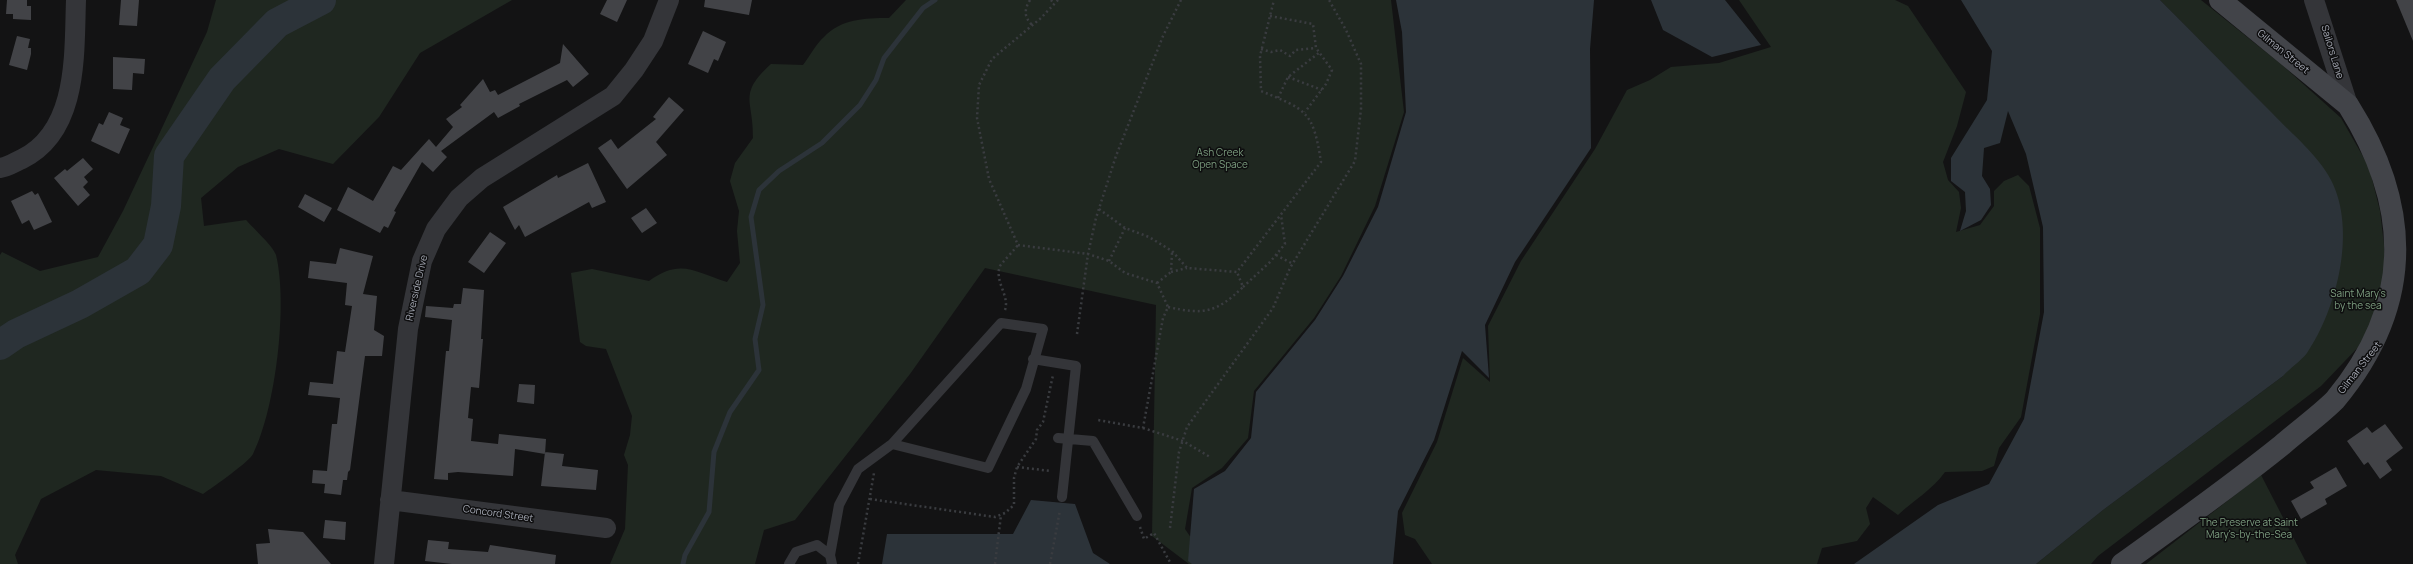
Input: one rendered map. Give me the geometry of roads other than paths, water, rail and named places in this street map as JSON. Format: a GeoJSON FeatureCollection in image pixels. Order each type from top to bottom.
{"type":"FeatureCollection","features":[{"type":"Feature","properties":{"kind":"street"},"geometry":{"type":"LineString","coordinates":[[0,168],[32,154],[47,139],[60,119],[69,93],[74,69],[76,0]]}},
{"type":"Feature","properties":{"kind":"street","name":"Riverside Drive"},"geometry":{"type":"LineString","coordinates":[[384,564],[408,329],[422,261],[436,230],[459,198],[482,178],[613,96],[653,41],[669,0]]}},
{"type":"Feature","properties":{"kind":"street","name":"Gilman Street"},"geometry":{"type":"LineString","coordinates":[[2122,564],[2242,478],[2329,405],[2365,365],[2382,340],[2394,315],[2402,286],[2406,254],[2402,222],[2397,200],[2382,162],[2362,124],[2348,104],[2220,0]]}},
{"type":"Feature","properties":{"kind":"street","name":"Sailors Lane"},"geometry":{"type":"LineString","coordinates":[[2314,0],[2348,104]]}},
{"type":"Feature","properties":{"kind":"street","name":"Concord Street"},"geometry":{"type":"LineString","coordinates":[[390,500],[606,528]]}},
{"type":"Feature","properties":{"kind":"lane"},"geometry":{"type":"LineString","coordinates":[[831,559],[839,505],[858,469],[892,444],[1001,324],[1043,329],[1033,359],[1026,389],[988,468],[892,444]]}},
{"type":"Feature","properties":{"kind":"lane"},"geometry":{"type":"LineString","coordinates":[[1033,359],[1076,366],[1063,438],[1062,497]]}},
{"type":"Feature","properties":{"kind":"lane"},"geometry":{"type":"LineString","coordinates":[[1063,438],[1093,441],[1137,516]]}},
{"type":"Feature","properties":{"kind":"lane"},"geometry":{"type":"LineString","coordinates":[[789,564],[796,552],[816,545],[831,559]]}},
{"type":"Feature","properties":{"kind":"waterway"},"geometry":{"type":"LineString","coordinates":[[0,345],[16,334],[80,304],[138,271],[158,245],[166,206],[169,156],[222,79],[277,23],[321,0]]}},
{"type":"Feature","properties":{"kind":"waterway"},"geometry":{"type":"LineString","coordinates":[[683,564],[685,555],[709,512],[714,452],[730,412],[759,370],[755,339],[763,305],[751,217],[759,190],[779,171],[822,143],[860,105],[876,80],[884,58],[923,8],[935,0]]}},
{"type":"Feature","properties":{"kind":"park label","name":"Ash Creek Open Space"},"geometry":{"type":"Point","coordinates":[1220,158]}},
{"type":"Feature","properties":{"kind":"park label","name":"Saint Mary's by the sea"},"geometry":{"type":"Point","coordinates":[2358,300]}},
{"type":"Feature","properties":{"kind":"park label","name":"The Preserve at Saint Mary's-by-the-Sea"},"geometry":{"type":"Point","coordinates":[2249,528]}}]}
